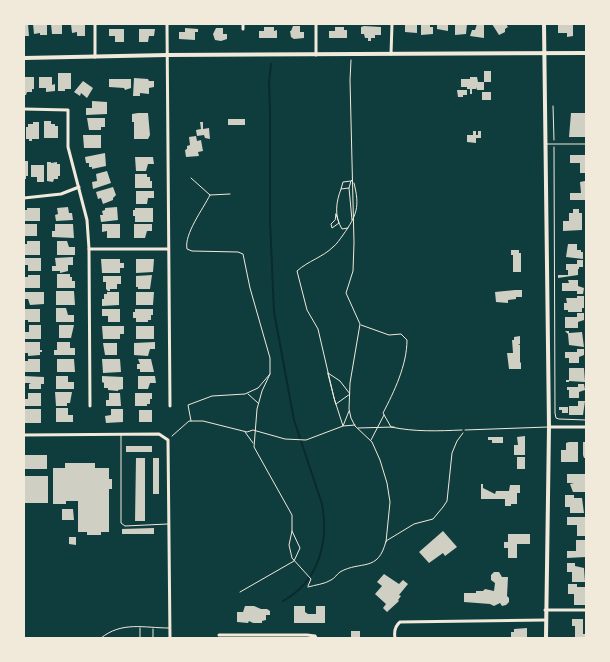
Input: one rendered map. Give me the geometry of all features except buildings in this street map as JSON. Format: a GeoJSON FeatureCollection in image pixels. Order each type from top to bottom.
{"type":"FeatureCollection","features":[{"type":"Feature","properties":{"kind":"street"},"geometry":{"type":"LineString","coordinates":[[95,24],[95,57]]}},
{"type":"Feature","properties":{"kind":"street"},"geometry":{"type":"LineString","coordinates":[[166,24],[170,406]]}},
{"type":"Feature","properties":{"kind":"street"},"geometry":{"type":"LineString","coordinates":[[243,24],[243,30]]}},
{"type":"Feature","properties":{"kind":"street"},"geometry":{"type":"LineString","coordinates":[[316,24],[316,55]]}},
{"type":"Feature","properties":{"kind":"street"},"geometry":{"type":"LineString","coordinates":[[392,24],[392,54]]}},
{"type":"Feature","properties":{"kind":"street"},"geometry":{"type":"LineString","coordinates":[[544,24],[549,426],[546,638]]}},
{"type":"Feature","properties":{"kind":"street"},"geometry":{"type":"LineString","coordinates":[[24,58],[167,55],[586,53]]}},
{"type":"Feature","properties":{"kind":"street"},"geometry":{"type":"LineString","coordinates":[[24,109],[68,110],[68,147],[87,220],[89,249],[90,406]]}},
{"type":"Feature","properties":{"kind":"street"},"geometry":{"type":"LineString","coordinates":[[24,198],[61,194],[79,187]]}},
{"type":"Feature","properties":{"kind":"street"},"geometry":{"type":"LineString","coordinates":[[89,249],[168,249]]}},
{"type":"Feature","properties":{"kind":"street"},"geometry":{"type":"LineString","coordinates":[[549,426],[586,427]]}},
{"type":"Feature","properties":{"kind":"street"},"geometry":{"type":"LineString","coordinates":[[24,435],[159,434],[168,440],[170,638]]}},
{"type":"Feature","properties":{"kind":"street"},"geometry":{"type":"LineString","coordinates":[[545,610],[586,610]]}},
{"type":"Feature","properties":{"kind":"street"},"geometry":{"type":"LineString","coordinates":[[395,638],[394,632],[400,622],[546,620]]}},
{"type":"Feature","properties":{"kind":"street"},"geometry":{"type":"LineString","coordinates":[[220,636],[307,635],[315,636],[316,638]]}},
{"type":"Feature","properties":{"kind":"lane"},"geometry":{"type":"LineString","coordinates":[[546,144],[586,144]]}},
{"type":"Feature","properties":{"kind":"lane"},"geometry":{"type":"LineString","coordinates":[[465,430],[549,426]]}},
{"type":"Feature","properties":{"kind":"lane"},"geometry":{"type":"LineString","coordinates":[[121,434],[121,523],[125,526],[169,524]]}},
{"type":"Feature","properties":{"kind":"lane"},"geometry":{"type":"LineString","coordinates":[[101,638],[111,630],[122,627],[170,628]]}},
{"type":"Feature","properties":{"kind":"lane"},"geometry":{"type":"LineString","coordinates":[[140,628],[140,638]]}},
{"type":"Feature","properties":{"kind":"lane"},"geometry":{"type":"LineString","coordinates":[[153,628],[153,638]]}},
{"type":"Feature","properties":{"kind":"path"},"geometry":{"type":"LineString","coordinates":[[343,426],[349,410],[350,383],[360,324],[346,293],[353,271],[354,243],[350,80],[352,55]]}},
{"type":"Feature","properties":{"kind":"path"},"geometry":{"type":"LineString","coordinates":[[553,106],[555,413],[556,418],[559,420],[586,420]]}},
{"type":"Feature","properties":{"kind":"path"},"geometry":{"type":"LineString","coordinates":[[191,178],[210,195],[230,194]]}},
{"type":"Feature","properties":{"kind":"path"},"geometry":{"type":"LineString","coordinates":[[352,180],[349,188],[352,222]]}},
{"type":"Feature","properties":{"kind":"path"},"geometry":{"type":"LineString","coordinates":[[339,223],[336,206],[343,182],[352,180]]}},
{"type":"Feature","properties":{"kind":"path"},"geometry":{"type":"LineString","coordinates":[[343,426],[318,329],[307,310],[296,271],[334,247],[352,222],[356,214],[357,196],[352,180]]}},
{"type":"Feature","properties":{"kind":"path"},"geometry":{"type":"LineString","coordinates":[[341,189],[349,188]]}},
{"type":"Feature","properties":{"kind":"path"},"geometry":{"type":"LineString","coordinates":[[210,195],[187,237],[187,249],[192,251],[238,252],[243,254],[250,288],[270,358],[270,374],[259,403],[254,431],[254,447],[264,469],[292,515],[289,545],[294,561],[311,579],[308,587],[331,580],[340,572],[365,566],[376,561],[384,551],[390,502],[380,460],[371,441],[355,425],[349,410]]}},
{"type":"Feature","properties":{"kind":"path"},"geometry":{"type":"LineString","coordinates":[[339,223],[332,228],[331,224],[336,214],[342,228],[348,228]]}},
{"type":"Feature","properties":{"kind":"path"},"geometry":{"type":"LineString","coordinates":[[360,324],[389,335],[401,334],[407,340],[404,363],[392,397],[371,441]]}},
{"type":"Feature","properties":{"kind":"path"},"geometry":{"type":"LineString","coordinates":[[328,373],[340,381],[350,394]]}},
{"type":"Feature","properties":{"kind":"path"},"geometry":{"type":"LineString","coordinates":[[191,421],[188,405],[212,396],[247,394],[258,388],[270,374]]}},
{"type":"Feature","properties":{"kind":"path"},"geometry":{"type":"LineString","coordinates":[[247,394],[259,403]]}},
{"type":"Feature","properties":{"kind":"path"},"geometry":{"type":"LineString","coordinates":[[336,404],[350,394]]}},
{"type":"Feature","properties":{"kind":"path"},"geometry":{"type":"LineString","coordinates":[[384,415],[387,422],[394,427]]}},
{"type":"Feature","properties":{"kind":"path"},"geometry":{"type":"LineString","coordinates":[[168,440],[191,421],[203,421],[285,439],[306,440],[343,426],[355,425]]}},
{"type":"Feature","properties":{"kind":"path"},"geometry":{"type":"LineString","coordinates":[[357,428],[376,429],[394,427],[422,431],[465,430]]}},
{"type":"Feature","properties":{"kind":"path"},"geometry":{"type":"LineString","coordinates":[[386,542],[414,524],[433,518],[443,507],[447,501],[452,453],[456,441],[465,430]]}},
{"type":"Feature","properties":{"kind":"path"},"geometry":{"type":"LineString","coordinates":[[245,431],[254,444]]}},
{"type":"Feature","properties":{"kind":"path"},"geometry":{"type":"LineString","coordinates":[[240,592],[294,561],[300,548],[292,530]]}},
{"type":"Feature","properties":{"kind":"waterway"},"geometry":{"type":"LineString","coordinates":[[271,64],[269,82],[270,221],[274,312],[294,420],[322,504],[324,518],[322,546],[313,572],[295,593],[283,601]]}}]}
